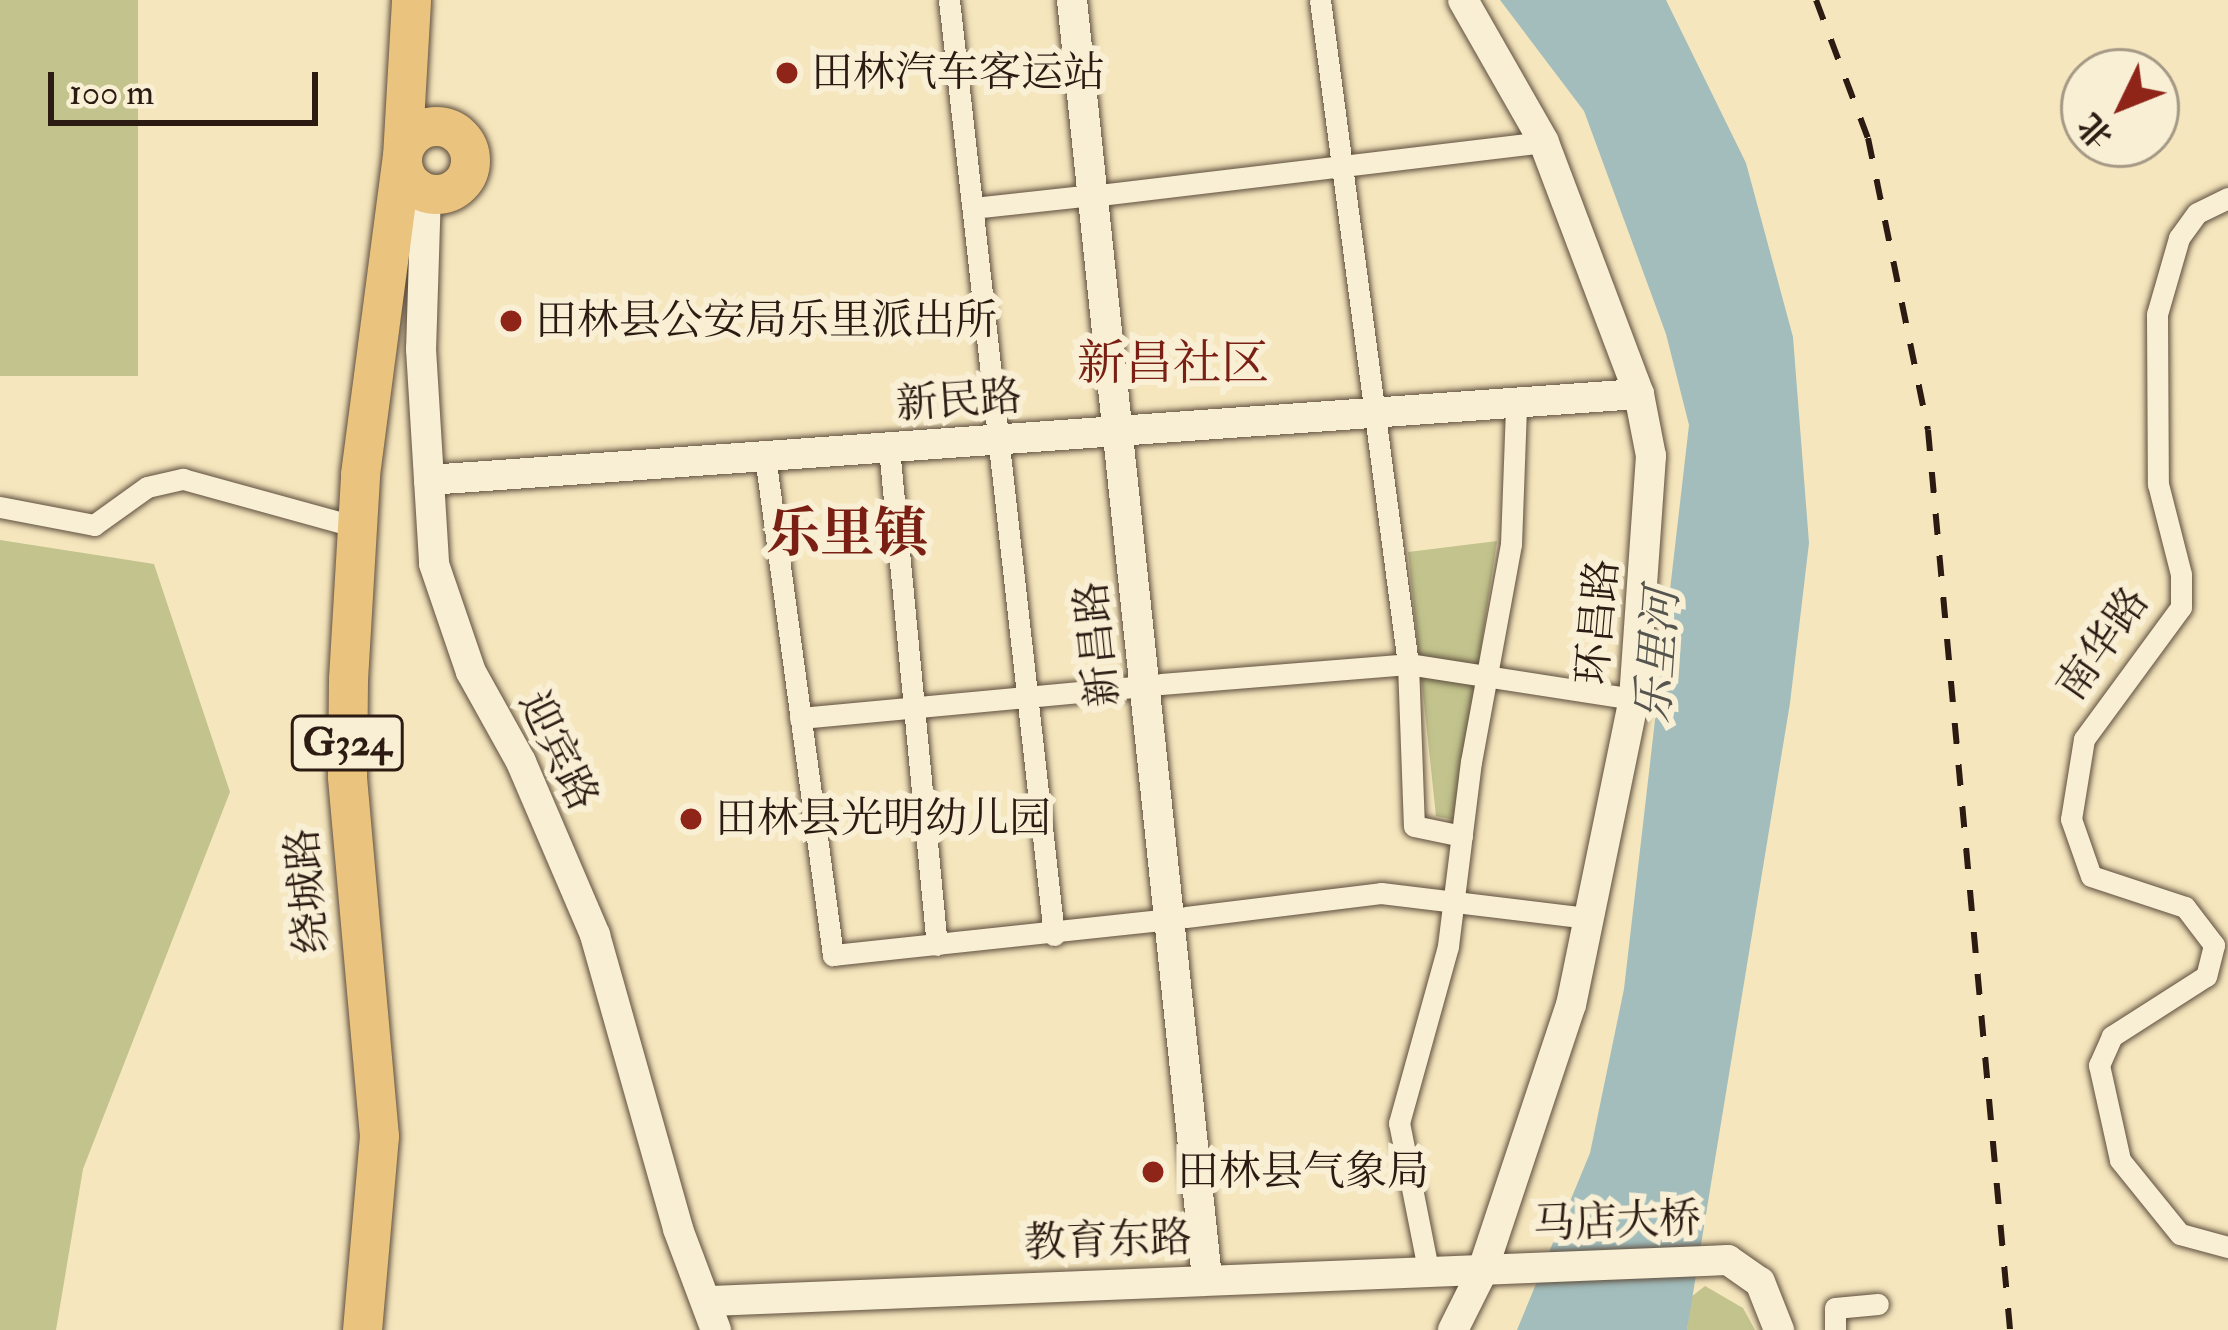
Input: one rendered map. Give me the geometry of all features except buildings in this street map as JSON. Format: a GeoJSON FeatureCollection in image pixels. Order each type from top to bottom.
{"type":"FeatureCollection","features":[{"type":"Feature","properties":{"kind":"highway","name":"G324"},"geometry":{"type":"LineString","coordinates":[[402,157],[411,0]]}},
{"type":"Feature","properties":{"kind":"highway"},"geometry":{"type":"LineString","coordinates":[[431,126],[462,139],[470,159],[464,179],[447,192],[426,192],[407,179],[402,157],[411,136],[431,126]]}},
{"type":"Feature","properties":{"kind":"highway","name":"绕城路"},"geometry":{"type":"LineString","coordinates":[[362,1330],[379,1136],[347,776],[357,527],[402,157]]}},
{"type":"Feature","properties":{"kind":"street"},"geometry":{"type":"LineString","coordinates":[[950,0],[1054,934]]}},
{"type":"Feature","properties":{"kind":"street","name":"新昌路"},"geometry":{"type":"LineString","coordinates":[[1072,0],[1101,195]]}},
{"type":"Feature","properties":{"kind":"street","name":"新昌路"},"geometry":{"type":"LineString","coordinates":[[1087,0],[1101,195],[1216,1279]]}},
{"type":"Feature","properties":{"kind":"street"},"geometry":{"type":"LineString","coordinates":[[1320,0],[1371,415],[1408,664],[1414,826],[1462,836]]}},
{"type":"Feature","properties":{"kind":"street","name":"环昌路"},"geometry":{"type":"LineString","coordinates":[[1453,1330],[1495,1270],[1571,1005],[1634,698],[1652,456],[1639,394],[1544,142],[1463,0]]}},
{"type":"Feature","properties":{"kind":"street"},"geometry":{"type":"LineString","coordinates":[[973,208],[1544,142]]}},
{"type":"Feature","properties":{"kind":"street","name":"迎宾路"},"geometry":{"type":"LineString","coordinates":[[426,192],[421,349],[441,586],[471,673],[521,762],[596,935],[678,1229],[714,1315]]}},
{"type":"Feature","properties":{"kind":"street","name":"南华路"},"geometry":{"type":"LineString","coordinates":[[2228,198],[2197,213],[2179,238],[2157,314],[2158,484],[2181,574],[2181,607],[2084,739],[2071,819],[2091,876],[2185,907],[2214,945],[2194,988],[2150,1005],[2112,1036],[2098,1065],[2120,1160],[2180,1234],[2228,1247]]}},
{"type":"Feature","properties":{"kind":"street","name":"新民路"},"geometry":{"type":"LineString","coordinates":[[429,480],[1639,394]]}},
{"type":"Feature","properties":{"kind":"street"},"geometry":{"type":"LineString","coordinates":[[1429,1274],[1399,1123],[1454,901],[1511,544],[1516,404]]}},
{"type":"Feature","properties":{"kind":"street"},"geometry":{"type":"LineString","coordinates":[[889,448],[937,945]]}},
{"type":"Feature","properties":{"kind":"street"},"geometry":{"type":"LineString","coordinates":[[765,456],[833,955],[1054,934],[1381,893],[1589,918]]}},
{"type":"Feature","properties":{"kind":"street"},"geometry":{"type":"LineString","coordinates":[[0,507],[94,525],[146,487],[183,479],[357,527]]}},
{"type":"Feature","properties":{"kind":"street"},"geometry":{"type":"LineString","coordinates":[[800,718],[1408,664],[1486,680],[1634,698]]}},
{"type":"Feature","properties":{"kind":"street","name":"马店大桥"},"geometry":{"type":"LineString","coordinates":[[1495,1270],[1728,1260],[1760,1282],[1779,1330]]}},
{"type":"Feature","properties":{"kind":"street","name":"教育东路"},"geometry":{"type":"LineString","coordinates":[[714,1315],[1216,1279],[1495,1270]]}},
{"type":"Feature","properties":{"kind":"street"},"geometry":{"type":"LineString","coordinates":[[1835,1330],[1835,1308],[1878,1304]]}},
{"type":"Feature","properties":{"kind":"green space"},"geometry":{"type":"Polygon","coordinates":[[[0,0],[138,0],[138,376],[0,376],[0,0]]]}},
{"type":"Feature","properties":{"kind":"green space"},"geometry":{"type":"Polygon","coordinates":[[[0,540],[154,564],[230,792],[83,1169],[56,1330],[0,1330],[0,540]]]}},
{"type":"Feature","properties":{"kind":"green space"},"geometry":{"type":"Polygon","coordinates":[[[1497,541],[1455,820],[1436,816],[1408,552],[1497,541]]]}},
{"type":"Feature","properties":{"kind":"green space"},"geometry":{"type":"Polygon","coordinates":[[[1705,1286],[1743,1308],[1755,1330],[1687,1330],[1691,1297],[1705,1286]]]}},
{"type":"Feature","properties":{"kind":"water"},"geometry":{"type":"Polygon","coordinates":[[[1500,0],[1666,0],[1746,163],[1793,337],[1809,543],[1790,703],[1687,1330],[1517,1330],[1590,1153],[1624,989],[1689,425],[1666,334],[1584,111],[1500,0]]]}},
{"type":"Feature","properties":{"kind":"railway"},"geometry":{"type":"LineString","coordinates":[[1816,0],[1868,138],[1928,430],[2010,1330]]}},
{"type":"Feature","properties":{"kind":"place","name":"田林汽车客运站"},"geometry":{"type":"Point","coordinates":[787,73]}},
{"type":"Feature","properties":{"kind":"place","name":"田林县公安局乐里派出所"},"geometry":{"type":"Point","coordinates":[511,321]}},
{"type":"Feature","properties":{"kind":"place","name":"田林县光明幼儿园"},"geometry":{"type":"Point","coordinates":[691,819]}},
{"type":"Feature","properties":{"kind":"place","name":"田林县气象局"},"geometry":{"type":"Point","coordinates":[1153,1172]}},
{"type":"Feature","properties":{"kind":"district","name":"新昌社区"},"geometry":{"type":"Point","coordinates":[1173,365]}},
{"type":"Feature","properties":{"kind":"district","name":"乐里镇"},"geometry":{"type":"Point","coordinates":[847,534]}},
{"type":"Feature","properties":{"kind":"water label","name":"乐里河"},"geometry":{"type":"Point","coordinates":[1659,656]}}]}
